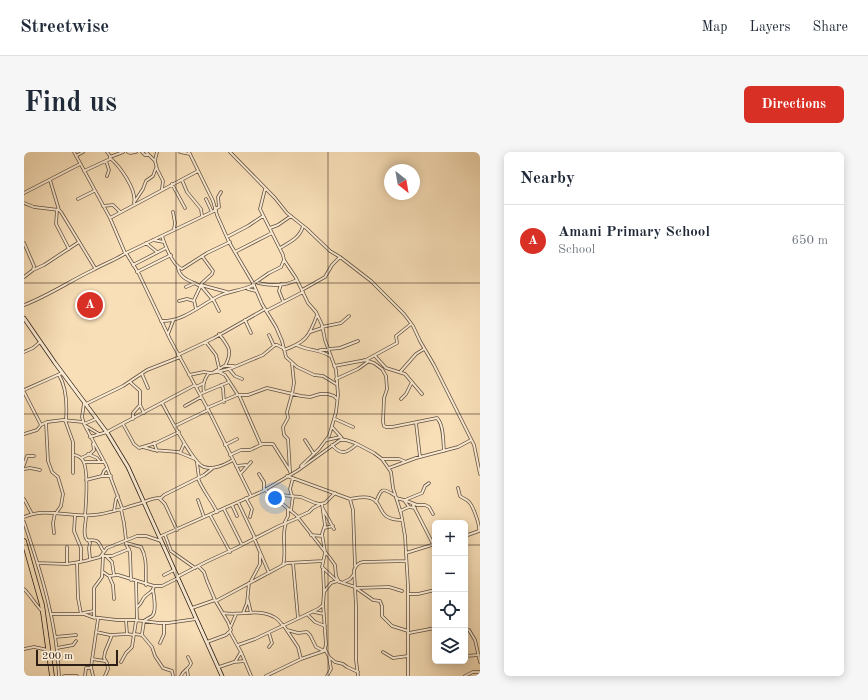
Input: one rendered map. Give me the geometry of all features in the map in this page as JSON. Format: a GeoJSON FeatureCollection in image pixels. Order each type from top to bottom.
{"type":"FeatureCollection","features":[{"type":"Feature","properties":{"kind":"highway"},"geometry":{"type":"LineString","coordinates":[[24,541],[43,612],[52,676]]}},
{"type":"Feature","properties":{"kind":"street"},"geometry":{"type":"LineString","coordinates":[[74,152],[110,218],[125,253],[137,272],[251,496]]}},
{"type":"Feature","properties":{"kind":"street"},"geometry":{"type":"LineString","coordinates":[[76,156],[83,152]]}},
{"type":"Feature","properties":{"kind":"street"},"geometry":{"type":"LineString","coordinates":[[107,152],[120,168],[134,194],[135,201]]}},
{"type":"Feature","properties":{"kind":"street"},"geometry":{"type":"LineString","coordinates":[[84,171],[123,152]]}},
{"type":"Feature","properties":{"kind":"street"},"geometry":{"type":"LineString","coordinates":[[128,152],[135,152]]}},
{"type":"Feature","properties":{"kind":"street"},"geometry":{"type":"LineString","coordinates":[[142,152],[145,155],[148,154],[155,161]]}},
{"type":"Feature","properties":{"kind":"street"},"geometry":{"type":"LineString","coordinates":[[157,152],[155,161],[156,168],[164,183],[162,190]]}},
{"type":"Feature","properties":{"kind":"street"},"geometry":{"type":"LineString","coordinates":[[180,152],[190,153],[213,201],[227,237],[265,310],[276,327],[282,341],[286,358],[292,364],[314,375],[323,376],[336,384]]}},
{"type":"Feature","properties":{"kind":"street"},"geometry":{"type":"LineString","coordinates":[[230,152],[291,216],[330,250],[370,281],[402,312],[411,324],[437,372],[471,440],[476,454],[480,474]]}},
{"type":"Feature","properties":{"kind":"street"},"geometry":{"type":"LineString","coordinates":[[106,161],[109,170],[107,176]]}},
{"type":"Feature","properties":{"kind":"street"},"geometry":{"type":"LineString","coordinates":[[24,193],[80,164]]}},
{"type":"Feature","properties":{"kind":"street"},"geometry":{"type":"LineString","coordinates":[[134,204],[138,199],[146,181],[153,176],[156,168]]}},
{"type":"Feature","properties":{"kind":"street"},"geometry":{"type":"LineString","coordinates":[[110,218],[198,171]]}},
{"type":"Feature","properties":{"kind":"street"},"geometry":{"type":"LineString","coordinates":[[50,180],[58,210],[56,224],[69,249]]}},
{"type":"Feature","properties":{"kind":"street"},"geometry":{"type":"LineString","coordinates":[[182,180],[187,192],[201,209],[202,216]]}},
{"type":"Feature","properties":{"kind":"street"},"geometry":{"type":"LineString","coordinates":[[164,183],[171,185],[185,208]]}},
{"type":"Feature","properties":{"kind":"street"},"geometry":{"type":"LineString","coordinates":[[265,189],[260,206],[263,216],[280,248],[284,260],[297,280],[308,303],[317,315],[329,349],[336,379],[337,399],[335,419],[332,427],[326,440],[295,472]]}},
{"type":"Feature","properties":{"kind":"street"},"geometry":{"type":"LineString","coordinates":[[78,199],[95,191]]}},
{"type":"Feature","properties":{"kind":"street"},"geometry":{"type":"LineString","coordinates":[[24,305],[125,253],[212,212],[219,207],[218,196],[220,192]]}},
{"type":"Feature","properties":{"kind":"street"},"geometry":{"type":"LineString","coordinates":[[206,199],[212,212]]}},
{"type":"Feature","properties":{"kind":"street"},"geometry":{"type":"LineString","coordinates":[[24,204],[34,207],[58,210],[64,214],[95,269]]}},
{"type":"Feature","properties":{"kind":"street"},"geometry":{"type":"LineString","coordinates":[[103,206],[113,205],[120,212]]}},
{"type":"Feature","properties":{"kind":"street"},"geometry":{"type":"LineString","coordinates":[[173,212],[175,223],[174,230]]}},
{"type":"Feature","properties":{"kind":"street"},"geometry":{"type":"LineString","coordinates":[[227,237],[263,216]]}},
{"type":"Feature","properties":{"kind":"street"},"geometry":{"type":"LineString","coordinates":[[270,228],[282,223],[291,216]]}},
{"type":"Feature","properties":{"kind":"street"},"geometry":{"type":"LineString","coordinates":[[280,248],[294,240],[302,231],[303,226]]}},
{"type":"Feature","properties":{"kind":"street"},"geometry":{"type":"LineString","coordinates":[[235,252],[272,233]]}},
{"type":"Feature","properties":{"kind":"street"},"geometry":{"type":"LineString","coordinates":[[162,236],[166,248],[178,267],[181,276],[201,286],[228,293]]}},
{"type":"Feature","properties":{"kind":"street"},"geometry":{"type":"LineString","coordinates":[[153,240],[164,242]]}},
{"type":"Feature","properties":{"kind":"street"},"geometry":{"type":"LineString","coordinates":[[24,277],[79,242]]}},
{"type":"Feature","properties":{"kind":"street"},"geometry":{"type":"LineString","coordinates":[[178,267],[183,268],[202,256],[230,242]]}},
{"type":"Feature","properties":{"kind":"street"},"geometry":{"type":"LineString","coordinates":[[24,243],[34,266],[33,270]]}},
{"type":"Feature","properties":{"kind":"street"},"geometry":{"type":"LineString","coordinates":[[146,243],[157,252]]}},
{"type":"Feature","properties":{"kind":"street"},"geometry":{"type":"LineString","coordinates":[[133,265],[166,248]]}},
{"type":"Feature","properties":{"kind":"street"},"geometry":{"type":"LineString","coordinates":[[137,272],[170,255]]}},
{"type":"Feature","properties":{"kind":"street"},"geometry":{"type":"LineString","coordinates":[[196,309],[194,301],[201,286],[213,271],[202,256]]}},
{"type":"Feature","properties":{"kind":"street"},"geometry":{"type":"LineString","coordinates":[[131,580],[129,550],[125,541],[122,508],[108,468],[84,424],[82,410],[85,403],[130,382],[147,370],[179,356],[302,291],[325,277],[332,265],[340,257]]}},
{"type":"Feature","properties":{"kind":"street"},"geometry":{"type":"LineString","coordinates":[[161,321],[173,321],[213,299],[247,288],[269,273],[281,267],[284,260]]}},
{"type":"Feature","properties":{"kind":"street"},"geometry":{"type":"LineString","coordinates":[[256,282],[265,285],[290,283],[297,280]]}},
{"type":"Feature","properties":{"kind":"street"},"geometry":{"type":"LineString","coordinates":[[186,287],[195,283]]}},
{"type":"Feature","properties":{"kind":"street"},"geometry":{"type":"LineString","coordinates":[[281,284],[280,291],[283,301]]}},
{"type":"Feature","properties":{"kind":"street"},"geometry":{"type":"LineString","coordinates":[[201,286],[213,299],[219,311]]}},
{"type":"Feature","properties":{"kind":"street"},"geometry":{"type":"LineString","coordinates":[[247,288],[256,291]]}},
{"type":"Feature","properties":{"kind":"street"},"geometry":{"type":"LineString","coordinates":[[179,301],[187,299],[194,301]]}},
{"type":"Feature","properties":{"kind":"street"},"geometry":{"type":"LineString","coordinates":[[190,375],[204,372],[214,373],[229,369],[262,355],[277,345],[283,349],[297,345],[305,340],[317,315]]}},
{"type":"Feature","properties":{"kind":"street"},"geometry":{"type":"LineString","coordinates":[[309,333],[322,327],[341,323],[349,316]]}},
{"type":"Feature","properties":{"kind":"street"},"geometry":{"type":"LineString","coordinates":[[24,318],[60,374],[85,403],[106,432],[128,467],[222,676]]}},
{"type":"Feature","properties":{"kind":"street"},"geometry":{"type":"LineString","coordinates":[[245,320],[251,333]]}},
{"type":"Feature","properties":{"kind":"street"},"geometry":{"type":"LineString","coordinates":[[168,335],[173,321]]}},
{"type":"Feature","properties":{"kind":"street"},"geometry":{"type":"LineString","coordinates":[[334,366],[364,360],[375,356],[397,343],[396,336],[411,324]]}},
{"type":"Feature","properties":{"kind":"street"},"geometry":{"type":"LineString","coordinates":[[219,334],[230,351],[230,356],[225,366]]}},
{"type":"Feature","properties":{"kind":"street"},"geometry":{"type":"LineString","coordinates":[[269,335],[274,346]]}},
{"type":"Feature","properties":{"kind":"street"},"geometry":{"type":"LineString","coordinates":[[297,345],[304,348],[318,350],[340,348],[358,341]]}},
{"type":"Feature","properties":{"kind":"street"},"geometry":{"type":"LineString","coordinates":[[24,352],[33,348],[40,342]]}},
{"type":"Feature","properties":{"kind":"street"},"geometry":{"type":"LineString","coordinates":[[206,342],[216,355],[219,368]]}},
{"type":"Feature","properties":{"kind":"street"},"geometry":{"type":"LineString","coordinates":[[400,372],[416,354],[424,349]]}},
{"type":"Feature","properties":{"kind":"street"},"geometry":{"type":"LineString","coordinates":[[318,350],[331,356]]}},
{"type":"Feature","properties":{"kind":"street"},"geometry":{"type":"LineString","coordinates":[[375,356],[384,366],[405,374],[422,394]]}},
{"type":"Feature","properties":{"kind":"street"},"geometry":{"type":"LineString","coordinates":[[364,360],[374,362],[382,369],[386,376],[387,389],[384,398],[384,426],[388,428],[433,418],[439,419],[444,451]]}},
{"type":"Feature","properties":{"kind":"street"},"geometry":{"type":"LineString","coordinates":[[336,379],[369,362]]}},
{"type":"Feature","properties":{"kind":"street"},"geometry":{"type":"LineString","coordinates":[[291,473],[288,439],[284,435],[283,427],[288,418],[287,412],[294,383],[292,364]]}},
{"type":"Feature","properties":{"kind":"street"},"geometry":{"type":"LineString","coordinates":[[214,373],[219,368],[225,366],[235,366]]}},
{"type":"Feature","properties":{"kind":"street"},"geometry":{"type":"LineString","coordinates":[[229,369],[235,376],[242,379]]}},
{"type":"Feature","properties":{"kind":"street"},"geometry":{"type":"LineString","coordinates":[[219,372],[225,375],[238,395],[261,445]]}},
{"type":"Feature","properties":{"kind":"street"},"geometry":{"type":"LineString","coordinates":[[204,392],[204,383],[209,373]]}},
{"type":"Feature","properties":{"kind":"street"},"geometry":{"type":"LineString","coordinates":[[41,425],[24,391],[60,374]]}},
{"type":"Feature","properties":{"kind":"street"},"geometry":{"type":"LineString","coordinates":[[60,374],[65,391],[66,420],[72,442],[73,473]]}},
{"type":"Feature","properties":{"kind":"street"},"geometry":{"type":"LineString","coordinates":[[142,374],[148,388]]}},
{"type":"Feature","properties":{"kind":"street"},"geometry":{"type":"LineString","coordinates":[[130,382],[140,391],[140,404],[144,413]]}},
{"type":"Feature","properties":{"kind":"street"},"geometry":{"type":"LineString","coordinates":[[200,394],[229,382]]}},
{"type":"Feature","properties":{"kind":"street"},"geometry":{"type":"LineString","coordinates":[[401,399],[406,394],[412,382]]}},
{"type":"Feature","properties":{"kind":"street"},"geometry":{"type":"LineString","coordinates":[[90,437],[106,432],[123,424],[195,386],[204,383]]}},
{"type":"Feature","properties":{"kind":"street"},"geometry":{"type":"LineString","coordinates":[[221,385],[223,388],[224,402]]}},
{"type":"Feature","properties":{"kind":"street"},"geometry":{"type":"LineString","coordinates":[[175,426],[238,395],[248,395],[267,388],[310,397],[320,394],[328,394],[337,399]]}},
{"type":"Feature","properties":{"kind":"street"},"geometry":{"type":"LineString","coordinates":[[185,406],[201,397]]}},
{"type":"Feature","properties":{"kind":"street"},"geometry":{"type":"LineString","coordinates":[[162,403],[179,432],[184,444],[195,460],[203,467],[214,468]]}},
{"type":"Feature","properties":{"kind":"street"},"geometry":{"type":"LineString","coordinates":[[133,419],[133,412],[140,404]]}},
{"type":"Feature","properties":{"kind":"street"},"geometry":{"type":"LineString","coordinates":[[84,424],[96,419]]}},
{"type":"Feature","properties":{"kind":"street"},"geometry":{"type":"LineString","coordinates":[[335,419],[353,427]]}},
{"type":"Feature","properties":{"kind":"street"},"geometry":{"type":"LineString","coordinates":[[24,434],[37,430],[41,425],[46,423],[66,420],[84,424],[100,434]]}},
{"type":"Feature","properties":{"kind":"street"},"geometry":{"type":"LineString","coordinates":[[46,423],[48,461],[52,472],[58,477],[63,494],[61,506],[56,513],[53,523],[54,532]]}},
{"type":"Feature","properties":{"kind":"street"},"geometry":{"type":"LineString","coordinates":[[416,423],[420,457]]}},
{"type":"Feature","properties":{"kind":"street"},"geometry":{"type":"LineString","coordinates":[[123,424],[137,447],[180,453],[195,460]]}},
{"type":"Feature","properties":{"kind":"street"},"geometry":{"type":"LineString","coordinates":[[332,427],[344,440]]}},
{"type":"Feature","properties":{"kind":"street"},"geometry":{"type":"LineString","coordinates":[[143,447],[179,432]]}},
{"type":"Feature","properties":{"kind":"street"},"geometry":{"type":"LineString","coordinates":[[326,440],[341,437]]}},
{"type":"Feature","properties":{"kind":"street"},"geometry":{"type":"LineString","coordinates":[[225,445],[237,439]]}},
{"type":"Feature","properties":{"kind":"street"},"geometry":{"type":"LineString","coordinates":[[305,440],[314,454]]}},
{"type":"Feature","properties":{"kind":"street"},"geometry":{"type":"LineString","coordinates":[[94,618],[94,588],[102,577],[103,556],[107,548],[141,536],[160,539],[165,535],[264,490],[295,472],[332,445],[340,440],[344,440],[357,444],[374,453],[382,459],[389,468],[402,520],[406,553],[408,594],[408,676]]}},
{"type":"Feature","properties":{"kind":"street"},"geometry":{"type":"LineString","coordinates":[[389,468],[420,457],[458,447],[471,440]]}},
{"type":"Feature","properties":{"kind":"street"},"geometry":{"type":"LineString","coordinates":[[81,458],[89,455],[94,450],[94,443]]}},
{"type":"Feature","properties":{"kind":"street"},"geometry":{"type":"LineString","coordinates":[[154,443],[157,451]]}},
{"type":"Feature","properties":{"kind":"street"},"geometry":{"type":"LineString","coordinates":[[180,453],[184,444]]}},
{"type":"Feature","properties":{"kind":"street"},"geometry":{"type":"LineString","coordinates":[[230,455],[241,450],[250,450],[261,445],[272,444],[291,473]]}},
{"type":"Feature","properties":{"kind":"street"},"geometry":{"type":"LineString","coordinates":[[332,445],[338,451],[342,452],[350,450],[357,444]]}},
{"type":"Feature","properties":{"kind":"street"},"geometry":{"type":"LineString","coordinates":[[73,455],[81,458],[84,462],[86,480],[86,516],[84,532],[85,537],[90,544],[90,559]]}},
{"type":"Feature","properties":{"kind":"street"},"geometry":{"type":"LineString","coordinates":[[89,455],[91,461]]}},
{"type":"Feature","properties":{"kind":"street"},"geometry":{"type":"LineString","coordinates":[[89,455],[97,458],[100,462]]}},
{"type":"Feature","properties":{"kind":"street"},"geometry":{"type":"LineString","coordinates":[[24,465],[27,456],[34,456]]}},
{"type":"Feature","properties":{"kind":"street"},"geometry":{"type":"LineString","coordinates":[[382,459],[399,460],[405,462]]}},
{"type":"Feature","properties":{"kind":"street"},"geometry":{"type":"LineString","coordinates":[[160,499],[164,495],[199,478],[214,468],[233,460]]}},
{"type":"Feature","properties":{"kind":"street"},"geometry":{"type":"LineString","coordinates":[[84,462],[104,462]]}},
{"type":"Feature","properties":{"kind":"street"},"geometry":{"type":"LineString","coordinates":[[197,462],[200,483],[208,495],[216,512]]}},
{"type":"Feature","properties":{"kind":"street"},"geometry":{"type":"LineString","coordinates":[[240,474],[251,462]]}},
{"type":"Feature","properties":{"kind":"street"},"geometry":{"type":"LineString","coordinates":[[236,466],[246,466]]}},
{"type":"Feature","properties":{"kind":"street"},"geometry":{"type":"LineString","coordinates":[[24,469],[30,468],[40,470]]}},
{"type":"Feature","properties":{"kind":"street"},"geometry":{"type":"LineString","coordinates":[[102,476],[104,471],[108,468]]}},
{"type":"Feature","properties":{"kind":"street"},"geometry":{"type":"LineString","coordinates":[[259,474],[264,482],[264,490]]}},
{"type":"Feature","properties":{"kind":"street"},"geometry":{"type":"LineString","coordinates":[[86,480],[102,476],[111,476]]}},
{"type":"Feature","properties":{"kind":"street"},"geometry":{"type":"LineString","coordinates":[[287,476],[350,499],[370,498],[376,502],[387,518],[402,520]]}},
{"type":"Feature","properties":{"kind":"street"},"geometry":{"type":"LineString","coordinates":[[290,511],[292,496],[290,489],[293,478]]}},
{"type":"Feature","properties":{"kind":"street"},"geometry":{"type":"LineString","coordinates":[[404,500],[422,493],[425,486],[430,483]]}},
{"type":"Feature","properties":{"kind":"street"},"geometry":{"type":"LineString","coordinates":[[458,488],[460,496],[469,501],[480,525],[478,531],[468,535]]}},
{"type":"Feature","properties":{"kind":"street"},"geometry":{"type":"LineString","coordinates":[[264,490],[271,494],[298,518],[333,561],[338,582]]}},
{"type":"Feature","properties":{"kind":"street"},"geometry":{"type":"LineString","coordinates":[[376,502],[379,492],[386,490],[396,497],[412,503],[426,505],[433,514]]}},
{"type":"Feature","properties":{"kind":"street"},"geometry":{"type":"LineString","coordinates":[[110,576],[118,575],[131,580],[140,581],[146,585],[162,586],[196,567],[230,552],[285,523],[298,518],[313,508],[327,502],[335,493]]}},
{"type":"Feature","properties":{"kind":"street"},"geometry":{"type":"LineString","coordinates":[[271,494],[301,497],[311,502],[321,504]]}},
{"type":"Feature","properties":{"kind":"street"},"geometry":{"type":"LineString","coordinates":[[114,510],[118,496]]}},
{"type":"Feature","properties":{"kind":"street"},"geometry":{"type":"LineString","coordinates":[[24,517],[32,514],[56,513],[74,516],[96,515],[154,498],[160,499],[165,504],[177,530]]}},
{"type":"Feature","properties":{"kind":"street"},"geometry":{"type":"LineString","coordinates":[[246,498],[252,509],[250,517]]}},
{"type":"Feature","properties":{"kind":"street"},"geometry":{"type":"LineString","coordinates":[[342,583],[350,579],[356,566],[353,510],[350,499]]}},
{"type":"Feature","properties":{"kind":"street"},"geometry":{"type":"LineString","coordinates":[[24,500],[32,514]]}},
{"type":"Feature","properties":{"kind":"street"},"geometry":{"type":"LineString","coordinates":[[198,500],[204,517]]}},
{"type":"Feature","properties":{"kind":"street"},"geometry":{"type":"LineString","coordinates":[[404,500],[409,507]]}},
{"type":"Feature","properties":{"kind":"street"},"geometry":{"type":"LineString","coordinates":[[238,502],[255,538],[268,573]]}},
{"type":"Feature","properties":{"kind":"street"},"geometry":{"type":"LineString","coordinates":[[412,503],[417,515],[432,541]]}},
{"type":"Feature","properties":{"kind":"street"},"geometry":{"type":"LineString","coordinates":[[321,504],[324,528],[322,536],[325,553],[322,564],[325,650],[335,662],[343,664],[359,675]]}},
{"type":"Feature","properties":{"kind":"street"},"geometry":{"type":"LineString","coordinates":[[232,505],[236,516]]}},
{"type":"Feature","properties":{"kind":"street"},"geometry":{"type":"LineString","coordinates":[[400,511],[409,507],[415,508]]}},
{"type":"Feature","properties":{"kind":"street"},"geometry":{"type":"LineString","coordinates":[[322,508],[334,528],[324,528]]}},
{"type":"Feature","properties":{"kind":"street"},"geometry":{"type":"LineString","coordinates":[[224,509],[242,545]]}},
{"type":"Feature","properties":{"kind":"street"},"geometry":{"type":"LineString","coordinates":[[283,565],[285,558],[284,529],[288,516],[288,509]]}},
{"type":"Feature","properties":{"kind":"street"},"geometry":{"type":"LineString","coordinates":[[210,515],[230,552]]}},
{"type":"Feature","properties":{"kind":"street"},"geometry":{"type":"LineString","coordinates":[[74,516],[74,531],[81,548],[81,562]]}},
{"type":"Feature","properties":{"kind":"street"},"geometry":{"type":"LineString","coordinates":[[24,522],[38,563],[52,614],[59,676]]}},
{"type":"Feature","properties":{"kind":"street"},"geometry":{"type":"LineString","coordinates":[[165,535],[169,548],[174,553],[204,572],[206,581],[230,627]]}},
{"type":"Feature","properties":{"kind":"street"},"geometry":{"type":"LineString","coordinates":[[311,535],[322,536]]}},
{"type":"Feature","properties":{"kind":"street"},"geometry":{"type":"LineString","coordinates":[[87,540],[94,539],[98,541],[104,552]]}},
{"type":"Feature","properties":{"kind":"street"},"geometry":{"type":"LineString","coordinates":[[125,541],[141,547],[145,557],[146,585]]}},
{"type":"Feature","properties":{"kind":"street"},"geometry":{"type":"LineString","coordinates":[[406,553],[432,545]]}},
{"type":"Feature","properties":{"kind":"street"},"geometry":{"type":"LineString","coordinates":[[38,563],[77,563],[103,556],[112,556],[129,550],[135,546]]}},
{"type":"Feature","properties":{"kind":"street"},"geometry":{"type":"LineString","coordinates":[[67,547],[67,564]]}},
{"type":"Feature","properties":{"kind":"street"},"geometry":{"type":"LineString","coordinates":[[243,613],[247,604],[250,583],[260,564],[260,552]]}},
{"type":"Feature","properties":{"kind":"street"},"geometry":{"type":"LineString","coordinates":[[169,559],[174,553]]}},
{"type":"Feature","properties":{"kind":"street"},"geometry":{"type":"LineString","coordinates":[[106,556],[112,562],[114,575]]}},
{"type":"Feature","properties":{"kind":"street"},"geometry":{"type":"LineString","coordinates":[[191,608],[215,600],[283,565],[289,563],[323,561]]}},
{"type":"Feature","properties":{"kind":"street"},"geometry":{"type":"LineString","coordinates":[[356,566],[363,562],[406,561]]}},
{"type":"Feature","properties":{"kind":"street"},"geometry":{"type":"LineString","coordinates":[[77,563],[78,598],[81,614]]}},
{"type":"Feature","properties":{"kind":"street"},"geometry":{"type":"LineString","coordinates":[[293,563],[298,618]]}},
{"type":"Feature","properties":{"kind":"street"},"geometry":{"type":"LineString","coordinates":[[323,568],[338,582]]}},
{"type":"Feature","properties":{"kind":"street"},"geometry":{"type":"LineString","coordinates":[[164,575],[174,570]]}},
{"type":"Feature","properties":{"kind":"street"},"geometry":{"type":"LineString","coordinates":[[103,572],[110,576],[113,585],[114,599]]}},
{"type":"Feature","properties":{"kind":"street"},"geometry":{"type":"LineString","coordinates":[[354,572],[356,587],[359,675]]}},
{"type":"Feature","properties":{"kind":"street"},"geometry":{"type":"LineString","coordinates":[[121,662],[132,647],[137,621],[136,581]]}},
{"type":"Feature","properties":{"kind":"street"},"geometry":{"type":"LineString","coordinates":[[324,594],[331,582],[338,582],[356,587],[393,587],[402,591]]}},
{"type":"Feature","properties":{"kind":"street"},"geometry":{"type":"LineString","coordinates":[[154,586],[153,590],[155,604],[153,614],[144,622],[142,635],[152,647],[154,654],[163,668],[172,671],[173,676]]}},
{"type":"Feature","properties":{"kind":"street"},"geometry":{"type":"LineString","coordinates":[[356,587],[373,600],[380,601],[382,606],[382,616],[392,626],[408,632],[432,628]]}},
{"type":"Feature","properties":{"kind":"street"},"geometry":{"type":"LineString","coordinates":[[24,589],[43,612]]}},
{"type":"Feature","properties":{"kind":"street"},"geometry":{"type":"LineString","coordinates":[[137,607],[142,604],[144,598],[153,590]]}},
{"type":"Feature","properties":{"kind":"street"},"geometry":{"type":"LineString","coordinates":[[408,594],[418,594],[432,591]]}},
{"type":"Feature","properties":{"kind":"street"},"geometry":{"type":"LineString","coordinates":[[248,599],[251,606],[251,613]]}},
{"type":"Feature","properties":{"kind":"street"},"geometry":{"type":"LineString","coordinates":[[238,645],[256,640],[298,618],[313,612],[321,607],[323,603]]}},
{"type":"Feature","properties":{"kind":"street"},"geometry":{"type":"LineString","coordinates":[[52,614],[81,614],[94,610]]}},
{"type":"Feature","properties":{"kind":"street"},"geometry":{"type":"LineString","coordinates":[[222,612],[236,614],[266,614],[276,617],[298,647],[301,659]]}},
{"type":"Feature","properties":{"kind":"street"},"geometry":{"type":"LineString","coordinates":[[313,612],[324,614]]}},
{"type":"Feature","properties":{"kind":"street"},"geometry":{"type":"LineString","coordinates":[[81,614],[94,618],[164,623],[196,619]]}},
{"type":"Feature","properties":{"kind":"street"},"geometry":{"type":"LineString","coordinates":[[236,614],[230,627],[230,632],[238,645],[251,676]]}},
{"type":"Feature","properties":{"kind":"street"},"geometry":{"type":"LineString","coordinates":[[307,614],[315,622],[324,626]]}},
{"type":"Feature","properties":{"kind":"street"},"geometry":{"type":"LineString","coordinates":[[94,676],[91,668],[99,618]]}},
{"type":"Feature","properties":{"kind":"street"},"geometry":{"type":"LineString","coordinates":[[126,620],[128,634]]}},
{"type":"Feature","properties":{"kind":"street"},"geometry":{"type":"LineString","coordinates":[[160,643],[164,634],[164,623]]}},
{"type":"Feature","properties":{"kind":"street"},"geometry":{"type":"LineString","coordinates":[[287,630],[298,634],[307,632],[316,648],[325,650]]}},
{"type":"Feature","properties":{"kind":"street"},"geometry":{"type":"LineString","coordinates":[[469,630],[475,640],[480,662]]}},
{"type":"Feature","properties":{"kind":"street"},"geometry":{"type":"LineString","coordinates":[[96,632],[112,635],[142,635]]}},
{"type":"Feature","properties":{"kind":"street"},"geometry":{"type":"LineString","coordinates":[[207,642],[230,632]]}},
{"type":"Feature","properties":{"kind":"street"},"geometry":{"type":"LineString","coordinates":[[269,633],[272,643],[269,647]]}},
{"type":"Feature","properties":{"kind":"street"},"geometry":{"type":"LineString","coordinates":[[55,637],[76,635]]}},
{"type":"Feature","properties":{"kind":"street"},"geometry":{"type":"LineString","coordinates":[[105,676],[108,669],[104,658],[105,652],[112,635]]}},
{"type":"Feature","properties":{"kind":"street"},"geometry":{"type":"LineString","coordinates":[[57,648],[73,646],[76,642]]}},
{"type":"Feature","properties":{"kind":"street"},"geometry":{"type":"LineString","coordinates":[[24,649],[34,647],[49,650]]}},
{"type":"Feature","properties":{"kind":"street"},"geometry":{"type":"LineString","coordinates":[[266,676],[301,659],[325,650]]}},
{"type":"Feature","properties":{"kind":"street"},"geometry":{"type":"LineString","coordinates":[[235,662],[241,652]]}},
{"type":"Feature","properties":{"kind":"street"},"geometry":{"type":"LineString","coordinates":[[382,652],[393,658],[408,656]]}},
{"type":"Feature","properties":{"kind":"street"},"geometry":{"type":"LineString","coordinates":[[468,656],[479,655]]}},
{"type":"Feature","properties":{"kind":"street"},"geometry":{"type":"LineString","coordinates":[[180,676],[191,663],[188,657]]}},
{"type":"Feature","properties":{"kind":"street"},"geometry":{"type":"LineString","coordinates":[[327,676],[331,671],[330,657]]}},
{"type":"Feature","properties":{"kind":"street"},"geometry":{"type":"LineString","coordinates":[[92,659],[106,662]]}},
{"type":"Feature","properties":{"kind":"street"},"geometry":{"type":"LineString","coordinates":[[218,668],[235,662],[245,662]]}},
{"type":"Feature","properties":{"kind":"street"},"geometry":{"type":"LineString","coordinates":[[85,676],[86,668],[91,668]]}},
{"type":"Feature","properties":{"kind":"street"},"geometry":{"type":"LineString","coordinates":[[187,669],[188,676]]}},
{"type":"Feature","properties":{"kind":"street"},"geometry":{"type":"LineString","coordinates":[[218,676],[220,672]]}},
{"type":"Feature","properties":{"kind":"street"},"geometry":{"type":"LineString","coordinates":[[465,676],[473,672],[480,672]]}},
{"type":"Feature","properties":{"kind":"street"},"geometry":{"type":"LineString","coordinates":[[64,676],[77,676]]}},
{"type":"Feature","properties":{"kind":"place","name":"Amani Primary School"},"geometry":{"type":"Point","coordinates":[90,305]}}]}
